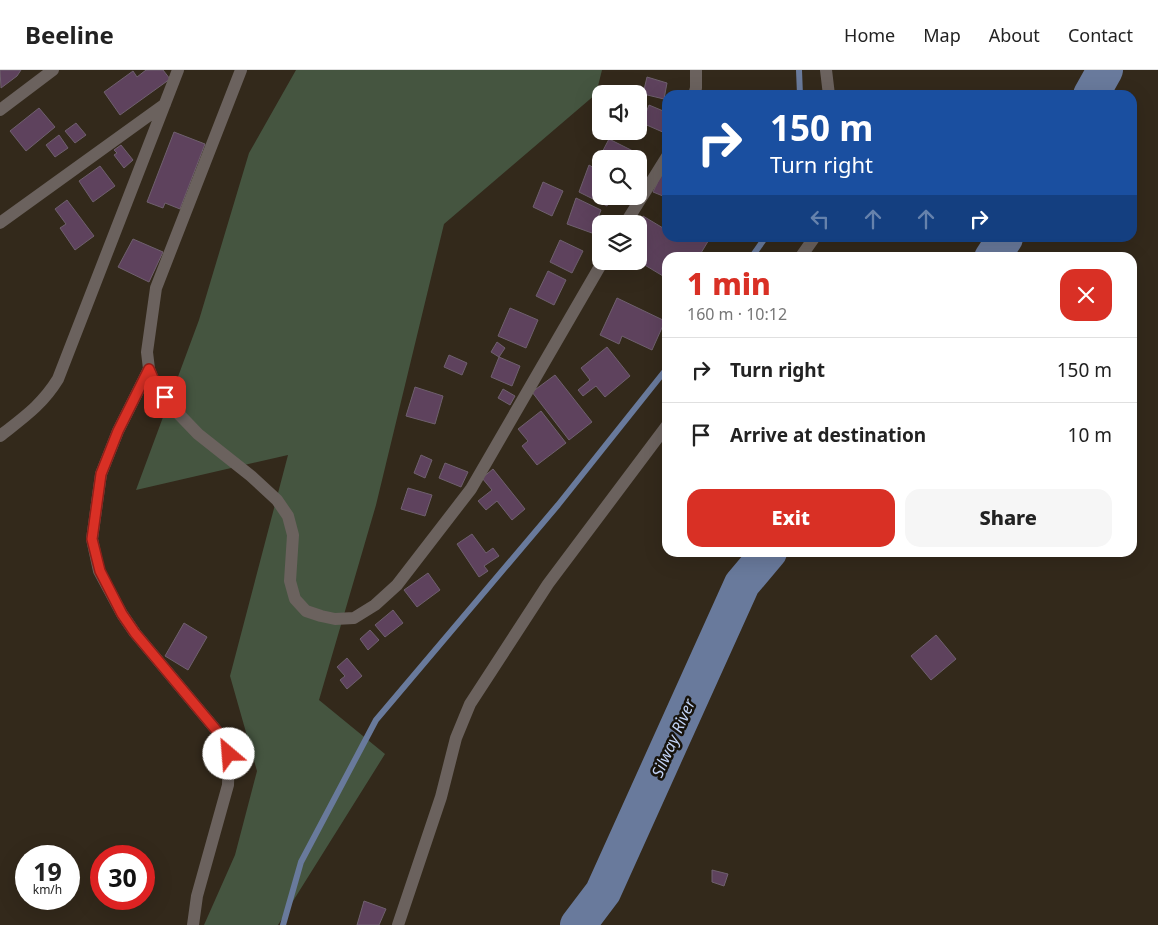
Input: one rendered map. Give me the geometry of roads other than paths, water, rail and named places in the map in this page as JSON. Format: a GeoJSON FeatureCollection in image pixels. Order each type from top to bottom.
{"type":"FeatureCollection","features":[{"type":"Feature","properties":{"kind":"street"},"geometry":{"type":"LineString","coordinates":[[0,110],[53,70]]}},
{"type":"Feature","properties":{"kind":"street"},"geometry":{"type":"LineString","coordinates":[[0,436],[48,395],[58,379],[178,70]]}},
{"type":"Feature","properties":{"kind":"street"},"geometry":{"type":"LineString","coordinates":[[240,70],[156,288],[148,352],[149,369],[156,385],[174,409],[198,434],[277,500],[288,516],[293,535],[290,581],[295,599],[306,610],[335,619],[354,618],[375,605],[397,585],[471,489],[597,270]]}},
{"type":"Feature","properties":{"kind":"street"},"geometry":{"type":"LineString","coordinates":[[695,90],[696,70]]}},
{"type":"Feature","properties":{"kind":"street"},"geometry":{"type":"LineString","coordinates":[[826,70],[828,90]]}},
{"type":"Feature","properties":{"kind":"street"},"geometry":{"type":"LineString","coordinates":[[0,223],[165,104]]}},
{"type":"Feature","properties":{"kind":"street"},"geometry":{"type":"LineString","coordinates":[[631,215],[662,165]]}},
{"type":"Feature","properties":{"kind":"street"},"geometry":{"type":"LineString","coordinates":[[149,369],[118,431],[101,474],[92,539],[100,571],[122,614],[135,633],[222,737],[229,754],[228,785],[197,896],[193,925]]}},
{"type":"Feature","properties":{"kind":"street"},"geometry":{"type":"LineString","coordinates":[[398,925],[441,797],[456,738],[470,704],[548,584],[662,432]]}},
{"type":"Feature","properties":{"kind":"waterway"},"geometry":{"type":"LineString","coordinates":[[799,70],[800,90]]}},
{"type":"Feature","properties":{"kind":"waterway","name":"Silway River"},"geometry":{"type":"LineString","coordinates":[[1094,90],[1105,70]]}},
{"type":"Feature","properties":{"kind":"waterway"},"geometry":{"type":"LineString","coordinates":[[755,252],[762,242]]}},
{"type":"Feature","properties":{"kind":"waterway","name":"Silway River"},"geometry":{"type":"LineString","coordinates":[[996,252],[1002,242]]}},
{"type":"Feature","properties":{"kind":"waterway"},"geometry":{"type":"LineString","coordinates":[[283,925],[301,862],[376,720],[558,505],[662,375]]}},
{"type":"Feature","properties":{"kind":"waterway","name":"Silway River"},"geometry":{"type":"LineString","coordinates":[[578,925],[603,892],[742,584],[765,557]]}}]}
